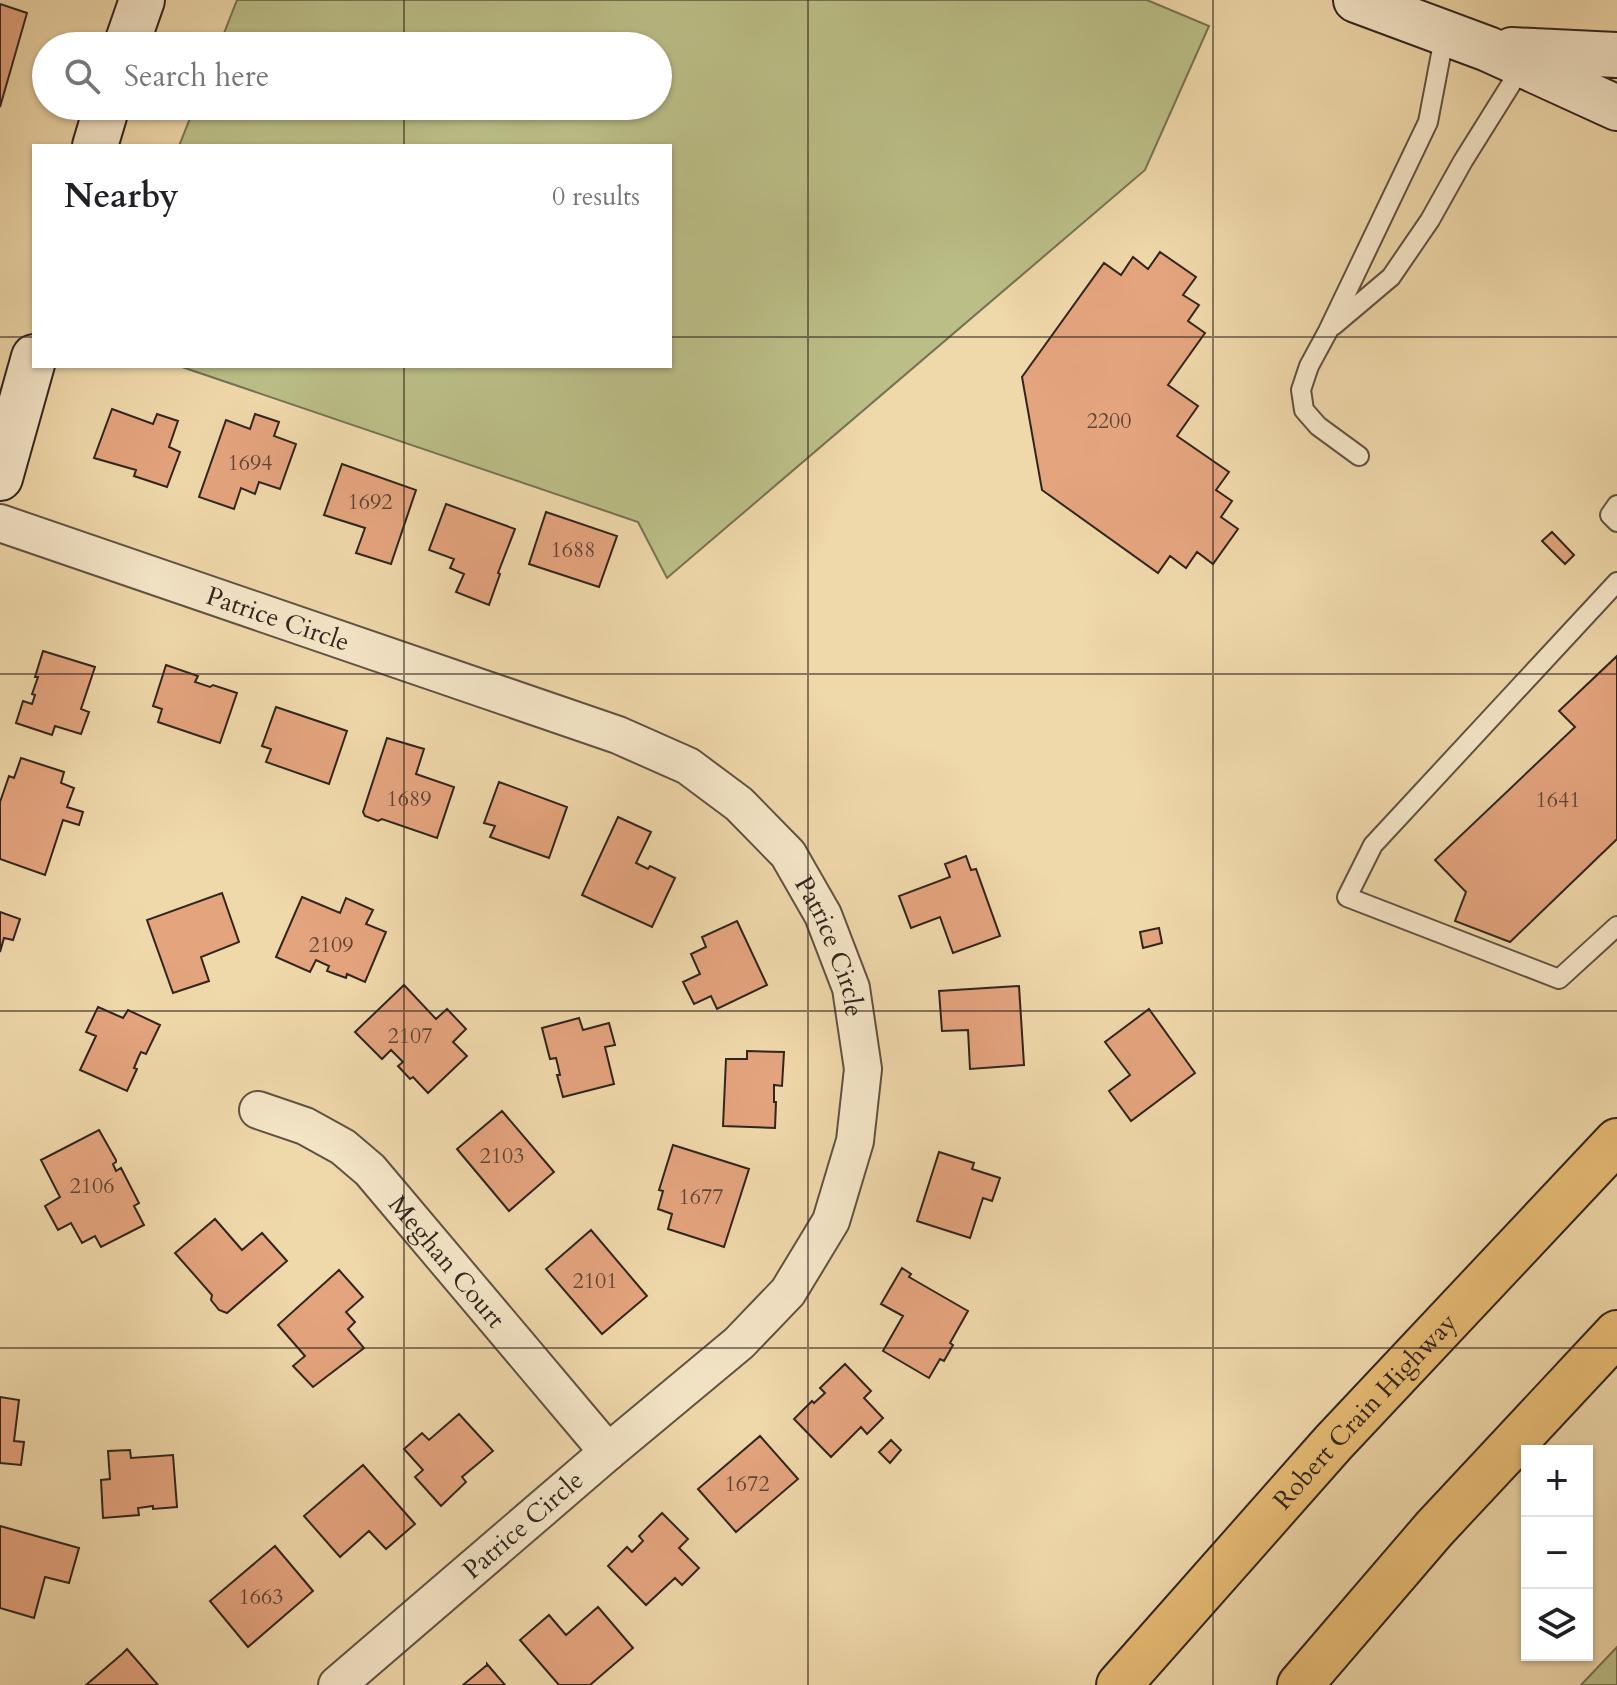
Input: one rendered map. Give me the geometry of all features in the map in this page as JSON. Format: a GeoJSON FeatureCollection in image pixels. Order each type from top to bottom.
{"type":"FeatureCollection","features":[{"type":"Feature","properties":{"kind":"highway","name":"Robert Crain Highway"},"geometry":{"type":"LineString","coordinates":[[1119,1685],[1333,1443],[1617,1141]]}},
{"type":"Feature","properties":{"kind":"highway"},"geometry":{"type":"LineString","coordinates":[[1300,1685],[1434,1529],[1617,1333]]}},
{"type":"Feature","properties":{"kind":"main road"},"geometry":{"type":"LineString","coordinates":[[131,32],[142,0]]}},
{"type":"Feature","properties":{"kind":"main road"},"geometry":{"type":"LineString","coordinates":[[1356,0],[1505,57],[1617,108]]}},
{"type":"Feature","properties":{"kind":"main road"},"geometry":{"type":"LineString","coordinates":[[1505,57],[1617,55]]}},
{"type":"Feature","properties":{"kind":"main road"},"geometry":{"type":"LineString","coordinates":[[96,144],[103,120]]}},
{"type":"Feature","properties":{"kind":"main road"},"geometry":{"type":"LineString","coordinates":[[0,478],[32,364]]}},
{"type":"Feature","properties":{"kind":"street","name":"Patrice Circle"},"geometry":{"type":"LineString","coordinates":[[0,523],[618,735],[688,766],[739,804],[788,854],[823,915],[851,988],[863,1069],[855,1141],[831,1221],[788,1292],[739,1343],[337,1685]]}},
{"type":"Feature","properties":{"kind":"street","name":"Meghan Court"},"geometry":{"type":"LineString","coordinates":[[258,1110],[305,1126],[343,1147],[370,1170],[608,1452]]}},
{"type":"Feature","properties":{"kind":"lane"},"geometry":{"type":"LineString","coordinates":[[1359,456],[1318,426],[1304,410],[1301,390],[1309,366],[1428,122],[1445,33]]}},
{"type":"Feature","properties":{"kind":"lane"},"geometry":{"type":"LineString","coordinates":[[1328,331],[1391,277],[1430,220],[1463,161],[1505,57]]}},
{"type":"Feature","properties":{"kind":"lane"},"geometry":{"type":"LineString","coordinates":[[1617,505],[1610,515],[1617,522]]}},
{"type":"Feature","properties":{"kind":"lane"},"geometry":{"type":"LineString","coordinates":[[1617,582],[1373,845],[1347,897],[1559,979],[1617,926]]}},
{"type":"Feature","properties":{"kind":"green space"},"geometry":{"type":"Polygon","coordinates":[[[237,0],[1147,0],[1209,26],[1145,170],[667,578],[638,522],[185,368],[672,368],[672,144],[180,144],[189,120],[672,120],[672,32],[224,32],[237,0]]]}},
{"type":"Feature","properties":{"kind":"green space"},"geometry":{"type":"Polygon","coordinates":[[[1617,1647],[1617,1685],[1581,1685],[1617,1647]]]}},
{"type":"Feature","properties":{"kind":"building"},"geometry":{"type":"Polygon","coordinates":[[[0,4],[27,13],[0,107],[0,4]]]}},
{"type":"Feature","properties":{"kind":"building"},"geometry":{"type":"Polygon","coordinates":[[[1160,252],[1196,277],[1183,295],[1199,305],[1188,321],[1205,333],[1168,385],[1198,406],[1177,436],[1229,472],[1216,490],[1232,501],[1221,517],[1238,529],[1213,564],[1197,552],[1186,568],[1170,556],[1158,573],[1042,490],[1022,377],[1104,263],[1121,275],[1133,257],[1148,269],[1160,252]]]}},
{"type":"Feature","properties":{"kind":"building"},"geometry":{"type":"Polygon","coordinates":[[[112,409],[153,424],[157,414],[178,421],[169,447],[180,452],[167,487],[134,476],[136,470],[94,458],[112,409]]]}},
{"type":"Feature","properties":{"kind":"building"},"geometry":{"type":"Polygon","coordinates":[[[255,414],[279,422],[274,436],[296,444],[280,489],[259,482],[255,494],[241,488],[234,509],[199,497],[226,420],[250,429],[255,414]]]}},
{"type":"Feature","properties":{"kind":"building"},"geometry":{"type":"Polygon","coordinates":[[[342,464],[416,490],[391,564],[356,553],[365,528],[324,515],[342,464]]]}},
{"type":"Feature","properties":{"kind":"building"},"geometry":{"type":"Polygon","coordinates":[[[446,504],[515,529],[489,605],[456,592],[464,574],[450,568],[454,559],[429,550],[446,504]]]}},
{"type":"Feature","properties":{"kind":"building"},"geometry":{"type":"Polygon","coordinates":[[[546,512],[617,536],[599,587],[529,564],[546,512]]]}},
{"type":"Feature","properties":{"kind":"building"},"geometry":{"type":"Polygon","coordinates":[[[1552,532],[1574,555],[1565,564],[1542,541],[1552,532]]]}},
{"type":"Feature","properties":{"kind":"building"},"geometry":{"type":"Polygon","coordinates":[[[43,651],[95,667],[81,709],[89,712],[81,734],[55,726],[52,735],[16,723],[23,701],[32,704],[38,677],[35,677],[43,651]]]}},
{"type":"Feature","properties":{"kind":"building"},"geometry":{"type":"Polygon","coordinates":[[[1617,656],[1617,839],[1510,942],[1455,921],[1466,892],[1435,860],[1575,727],[1559,711],[1617,656]]]}},
{"type":"Feature","properties":{"kind":"building"},"geometry":{"type":"Polygon","coordinates":[[[166,665],[198,676],[195,682],[237,693],[220,743],[158,722],[162,709],[153,706],[166,665]]]}},
{"type":"Feature","properties":{"kind":"building"},"geometry":{"type":"Polygon","coordinates":[[[276,707],[347,731],[329,784],[266,762],[271,749],[262,746],[276,707]]]}},
{"type":"Feature","properties":{"kind":"building"},"geometry":{"type":"Polygon","coordinates":[[[387,738],[424,749],[416,774],[454,787],[437,838],[382,819],[378,821],[365,816],[363,812],[387,738]]]}},
{"type":"Feature","properties":{"kind":"building"},"geometry":{"type":"Polygon","coordinates":[[[21,758],[64,772],[61,783],[74,788],[67,807],[83,812],[79,825],[63,820],[45,875],[0,859],[0,802],[9,776],[14,778],[21,758]]]}},
{"type":"Feature","properties":{"kind":"building"},"geometry":{"type":"Polygon","coordinates":[[[499,782],[567,807],[549,858],[490,837],[495,826],[484,823],[499,782]]]}},
{"type":"Feature","properties":{"kind":"building"},"geometry":{"type":"Polygon","coordinates":[[[618,817],[651,832],[636,863],[675,878],[652,927],[582,895],[618,817]]]}},
{"type":"Feature","properties":{"kind":"building"},"geometry":{"type":"Polygon","coordinates":[[[966,856],[971,870],[976,869],[1000,936],[953,953],[940,917],[911,928],[899,896],[950,877],[945,864],[966,856]]]}},
{"type":"Feature","properties":{"kind":"building"},"geometry":{"type":"Polygon","coordinates":[[[222,893],[239,942],[201,957],[209,981],[173,993],[147,920],[222,893]]]}},
{"type":"Feature","properties":{"kind":"building"},"geometry":{"type":"Polygon","coordinates":[[[302,897],[340,913],[346,898],[373,910],[366,924],[386,932],[365,982],[347,974],[346,978],[327,971],[329,966],[316,960],[310,972],[276,957],[302,897]]]}},
{"type":"Feature","properties":{"kind":"building"},"geometry":{"type":"Polygon","coordinates":[[[0,912],[20,919],[13,940],[4,938],[0,952],[0,912]]]}},
{"type":"Feature","properties":{"kind":"building"},"geometry":{"type":"Polygon","coordinates":[[[737,921],[767,985],[717,1009],[711,996],[694,1004],[683,982],[700,974],[691,954],[706,947],[702,937],[737,921]]]}},
{"type":"Feature","properties":{"kind":"building"},"geometry":{"type":"Polygon","coordinates":[[[1159,928],[1162,943],[1143,948],[1140,932],[1159,928]]]}},
{"type":"Feature","properties":{"kind":"building"},"geometry":{"type":"Polygon","coordinates":[[[404,985],[436,1019],[447,1009],[466,1029],[453,1042],[467,1056],[428,1093],[398,1066],[403,1062],[391,1050],[382,1059],[355,1032],[404,985]]]}},
{"type":"Feature","properties":{"kind":"building"},"geometry":{"type":"Polygon","coordinates":[[[1019,986],[1024,1065],[970,1069],[968,1030],[942,1031],[939,991],[1019,986]]]}},
{"type":"Feature","properties":{"kind":"building"},"geometry":{"type":"Polygon","coordinates":[[[98,1007],[123,1018],[128,1010],[160,1025],[146,1054],[141,1052],[139,1056],[127,1091],[80,1070],[96,1036],[86,1032],[98,1007]]]}},
{"type":"Feature","properties":{"kind":"building"},"geometry":{"type":"Polygon","coordinates":[[[1149,1009],[1195,1073],[1131,1121],[1109,1091],[1130,1075],[1105,1042],[1149,1009]]]}},
{"type":"Feature","properties":{"kind":"building"},"geometry":{"type":"Polygon","coordinates":[[[579,1018],[583,1030],[609,1023],[615,1045],[605,1047],[614,1084],[563,1097],[556,1058],[550,1059],[542,1028],[579,1018]]]}},
{"type":"Feature","properties":{"kind":"building"},"geometry":{"type":"Polygon","coordinates":[[[747,1051],[784,1052],[782,1086],[774,1085],[775,1128],[723,1126],[726,1059],[747,1059],[747,1051]]]}},
{"type":"Feature","properties":{"kind":"building"},"geometry":{"type":"Polygon","coordinates":[[[502,1111],[554,1172],[509,1211],[457,1149],[502,1111]]]}},
{"type":"Feature","properties":{"kind":"building"},"geometry":{"type":"Polygon","coordinates":[[[99,1130],[116,1160],[113,1164],[116,1171],[121,1168],[139,1203],[134,1206],[144,1225],[101,1247],[95,1236],[82,1243],[71,1223],[58,1230],[45,1206],[60,1197],[41,1160],[99,1130]]]}},
{"type":"Feature","properties":{"kind":"building"},"geometry":{"type":"Polygon","coordinates":[[[673,1145],[749,1169],[724,1247],[668,1229],[672,1214],[658,1209],[663,1191],[659,1190],[673,1145]]]}},
{"type":"Feature","properties":{"kind":"building"},"geometry":{"type":"Polygon","coordinates":[[[939,1152],[974,1163],[972,1169],[1000,1178],[992,1201],[983,1198],[970,1238],[917,1221],[939,1152]]]}},
{"type":"Feature","properties":{"kind":"building"},"geometry":{"type":"Polygon","coordinates":[[[215,1219],[242,1250],[262,1233],[287,1261],[227,1313],[219,1310],[211,1300],[212,1295],[175,1253],[215,1219]]]}},
{"type":"Feature","properties":{"kind":"building"},"geometry":{"type":"Polygon","coordinates":[[[591,1230],[647,1296],[602,1334],[546,1269],[591,1230]]]}},
{"type":"Feature","properties":{"kind":"building"},"geometry":{"type":"Polygon","coordinates":[[[902,1268],[911,1274],[909,1277],[968,1311],[944,1361],[940,1359],[929,1378],[883,1351],[903,1316],[881,1304],[902,1268]]]}},
{"type":"Feature","properties":{"kind":"building"},"geometry":{"type":"Polygon","coordinates":[[[339,1270],[363,1297],[346,1312],[355,1322],[348,1329],[364,1348],[313,1387],[293,1366],[305,1356],[278,1325],[339,1270]]]}},
{"type":"Feature","properties":{"kind":"building"},"geometry":{"type":"Polygon","coordinates":[[[845,1364],[871,1391],[864,1398],[883,1418],[867,1434],[861,1427],[831,1457],[794,1419],[825,1393],[820,1388],[845,1364]]]}},
{"type":"Feature","properties":{"kind":"building"},"geometry":{"type":"Polygon","coordinates":[[[0,1397],[19,1400],[14,1441],[24,1442],[21,1465],[0,1463],[0,1397]]]}},
{"type":"Feature","properties":{"kind":"building"},"geometry":{"type":"Polygon","coordinates":[[[459,1414],[493,1451],[462,1477],[466,1482],[441,1506],[415,1477],[423,1470],[404,1449],[422,1433],[429,1440],[459,1414]]]}},
{"type":"Feature","properties":{"kind":"building"},"geometry":{"type":"Polygon","coordinates":[[[760,1436],[798,1479],[736,1532],[698,1489],[760,1436]]]}},
{"type":"Feature","properties":{"kind":"building"},"geometry":{"type":"Polygon","coordinates":[[[891,1440],[901,1450],[890,1463],[879,1452],[891,1440]]]}},
{"type":"Feature","properties":{"kind":"building"},"geometry":{"type":"Polygon","coordinates":[[[130,1450],[131,1458],[173,1455],[177,1507],[138,1508],[139,1515],[103,1518],[101,1480],[110,1479],[108,1451],[130,1450]]]}},
{"type":"Feature","properties":{"kind":"building"},"geometry":{"type":"Polygon","coordinates":[[[363,1465],[415,1524],[386,1549],[369,1531],[340,1557],[304,1516],[363,1465]]]}},
{"type":"Feature","properties":{"kind":"building"},"geometry":{"type":"Polygon","coordinates":[[[662,1513],[688,1539],[679,1548],[699,1568],[682,1585],[675,1578],[646,1605],[608,1566],[627,1547],[632,1552],[643,1541],[639,1536],[662,1513]]]}},
{"type":"Feature","properties":{"kind":"building"},"geometry":{"type":"Polygon","coordinates":[[[0,1526],[79,1548],[69,1583],[45,1577],[34,1618],[0,1608],[0,1526]]]}},
{"type":"Feature","properties":{"kind":"building"},"geometry":{"type":"Polygon","coordinates":[[[275,1546],[313,1591],[248,1647],[210,1601],[275,1546]]]}},
{"type":"Feature","properties":{"kind":"building"},"geometry":{"type":"Polygon","coordinates":[[[598,1607],[633,1648],[590,1685],[559,1685],[520,1640],[549,1615],[566,1635],[598,1607]]]}},
{"type":"Feature","properties":{"kind":"building"},"geometry":{"type":"Polygon","coordinates":[[[127,1649],[158,1685],[86,1685],[122,1654],[127,1649]]]}},
{"type":"Feature","properties":{"kind":"building"},"geometry":{"type":"Polygon","coordinates":[[[487,1665],[505,1685],[463,1685],[487,1665]]]}}]}
